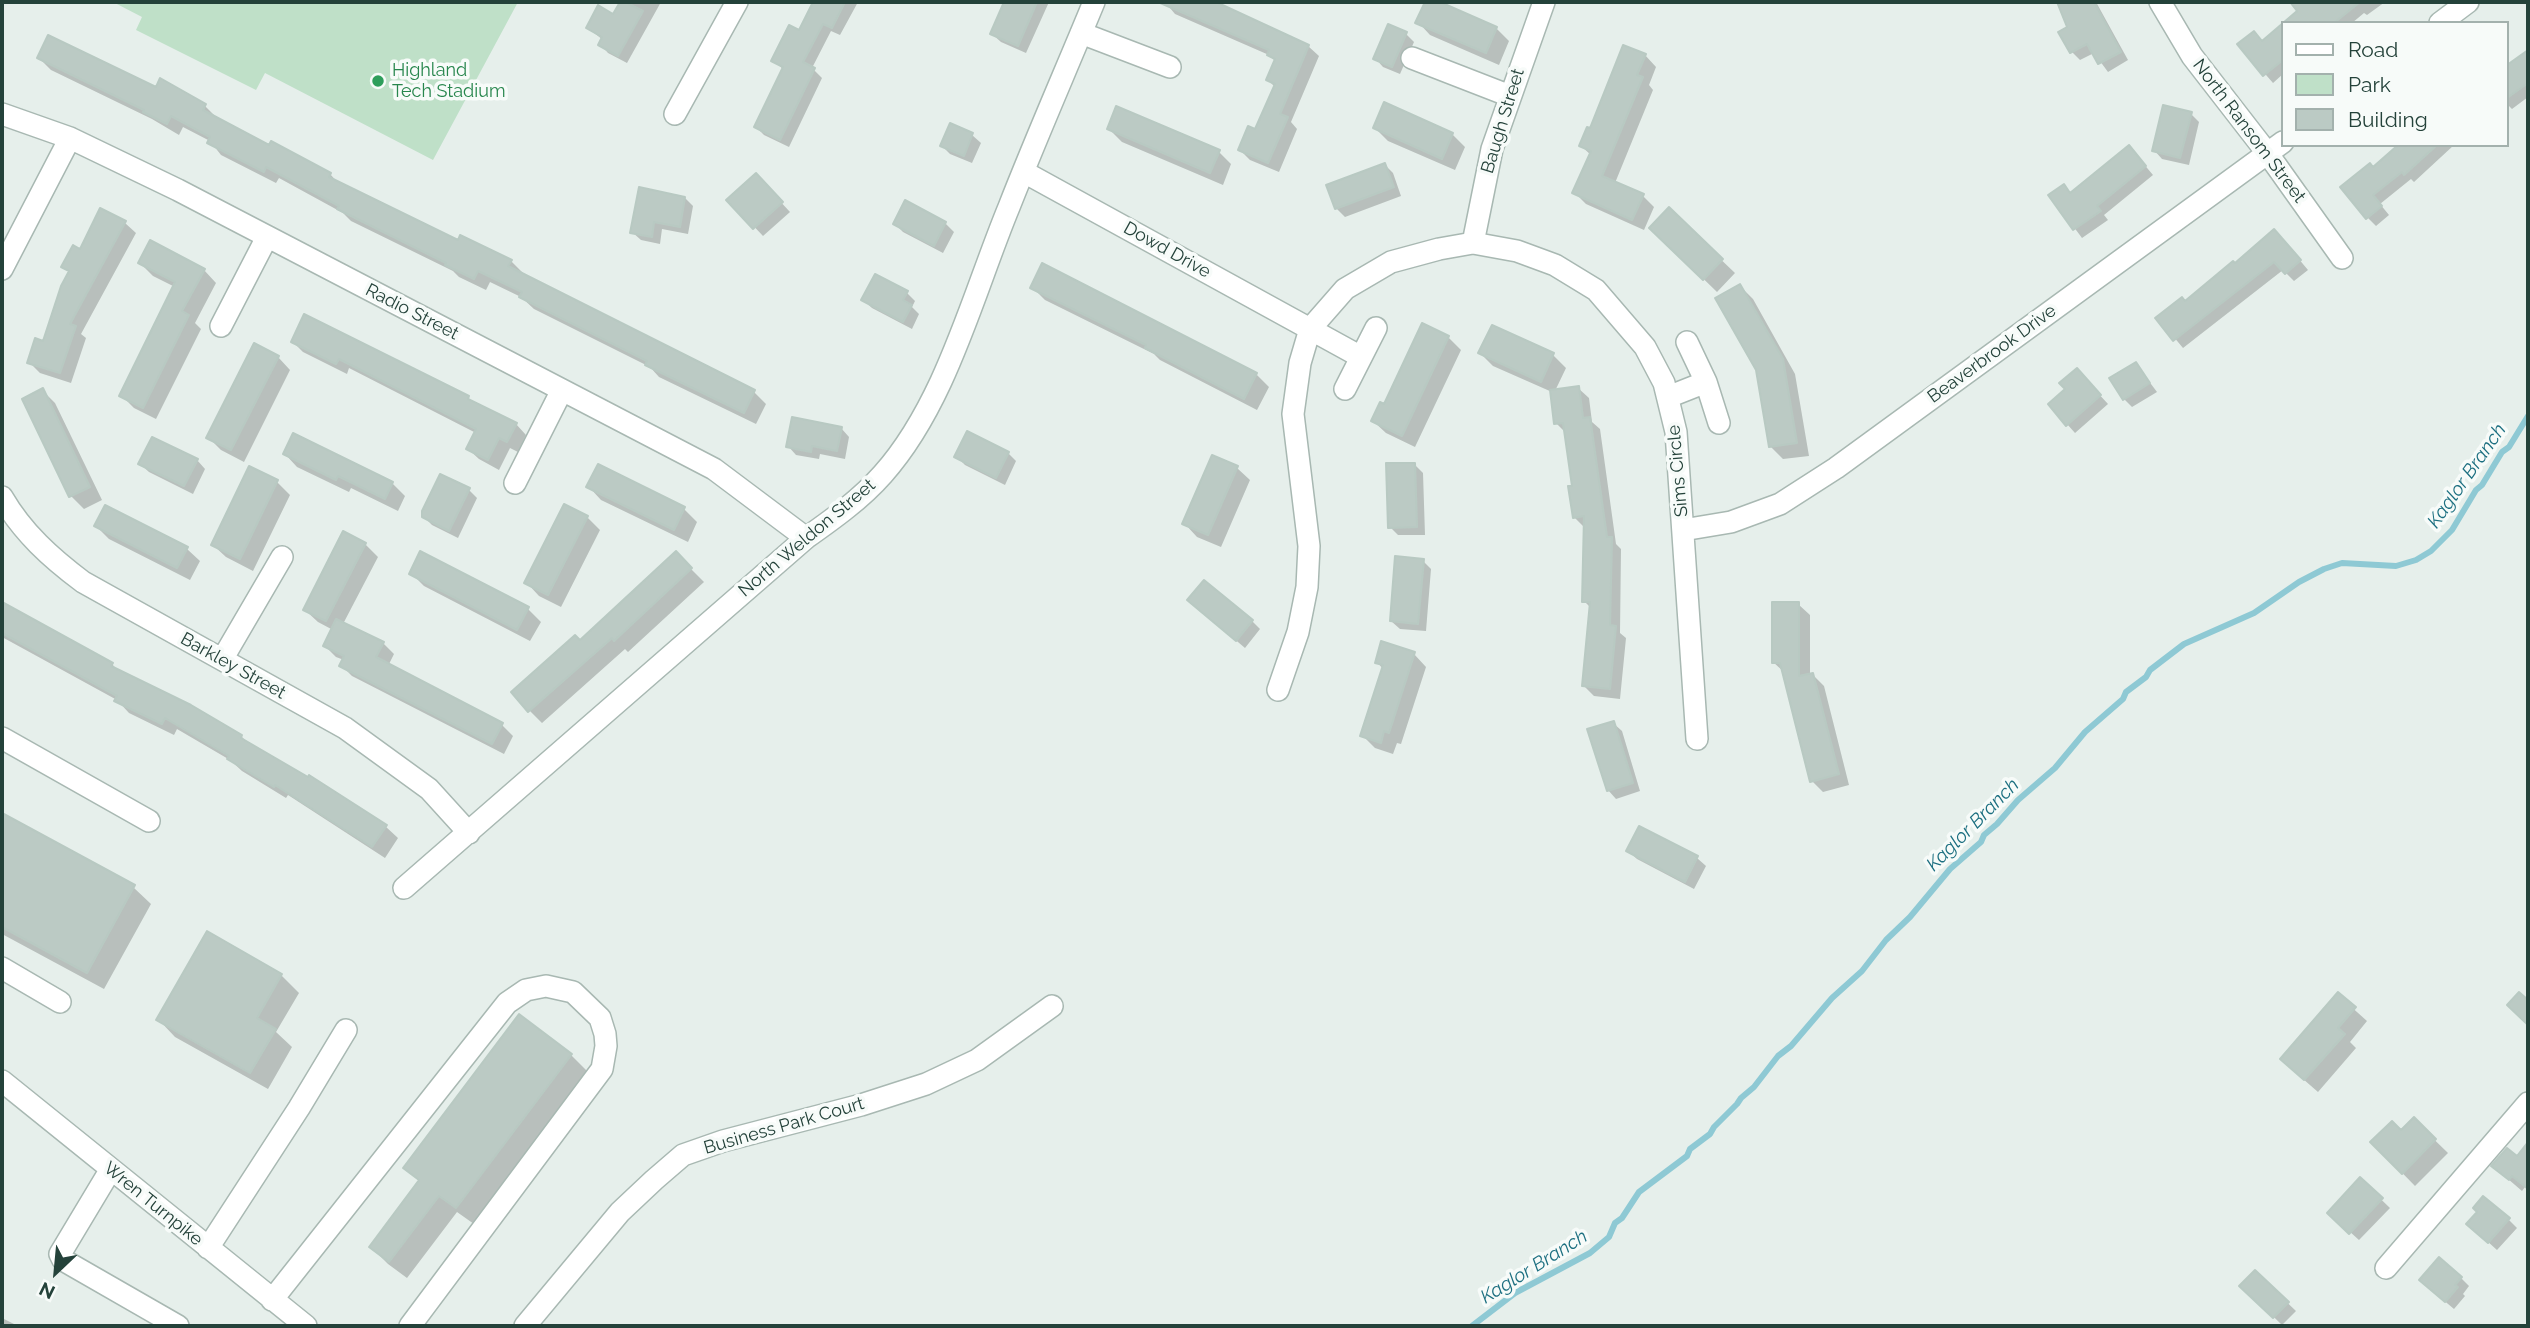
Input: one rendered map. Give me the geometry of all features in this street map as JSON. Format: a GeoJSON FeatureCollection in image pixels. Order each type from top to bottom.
{"type":"FeatureCollection","features":[{"type":"Feature","properties":{"kind":"street"},"geometry":{"type":"LineString","coordinates":[[676,114],[737,2]]}},
{"type":"Feature","properties":{"kind":"street","name":"North Weldon Street"},"geometry":{"type":"LineString","coordinates":[[404,888],[882,475],[921,421],[943,375],[1094,2]]}},
{"type":"Feature","properties":{"kind":"street","name":"Baugh Street"},"geometry":{"type":"LineString","coordinates":[[1473,243],[1492,149],[1544,2]]}},
{"type":"Feature","properties":{"kind":"street","name":"North Ransom Street"},"geometry":{"type":"LineString","coordinates":[[2160,2],[2192,56],[2275,148],[2342,258]]}},
{"type":"Feature","properties":{"kind":"street"},"geometry":{"type":"LineString","coordinates":[[2443,21],[2468,2]]}},
{"type":"Feature","properties":{"kind":"street"},"geometry":{"type":"LineString","coordinates":[[1081,33],[1170,67]]}},
{"type":"Feature","properties":{"kind":"street"},"geometry":{"type":"LineString","coordinates":[[1412,58],[1510,96]]}},
{"type":"Feature","properties":{"kind":"street","name":"Radio Street"},"geometry":{"type":"LineString","coordinates":[[2,114],[70,138],[714,469],[806,538]]}},
{"type":"Feature","properties":{"kind":"street"},"geometry":{"type":"LineString","coordinates":[[2,269],[70,138]]}},
{"type":"Feature","properties":{"kind":"street","name":"Beaverbrook Drive"},"geometry":{"type":"LineString","coordinates":[[1683,530],[1731,523],[1780,504],[1836,468],[2275,148]]}},
{"type":"Feature","properties":{"kind":"street","name":"Dowd Drive"},"geometry":{"type":"LineString","coordinates":[[1024,172],[1361,357]]}},
{"type":"Feature","properties":{"kind":"street"},"geometry":{"type":"LineString","coordinates":[[221,326],[267,237]]}},
{"type":"Feature","properties":{"kind":"street","name":"Sims Circle"},"geometry":{"type":"LineString","coordinates":[[1278,690],[1298,632],[1307,587],[1309,546],[1293,414],[1300,363],[1310,328],[1345,289],[1391,262],[1473,243],[1517,251],[1555,265],[1596,290],[1645,347],[1664,383],[1676,432],[1697,739]]}},
{"type":"Feature","properties":{"kind":"street"},"geometry":{"type":"LineString","coordinates":[[1345,390],[1376,328]]}},
{"type":"Feature","properties":{"kind":"street"},"geometry":{"type":"LineString","coordinates":[[1687,342],[1706,382],[1719,423]]}},
{"type":"Feature","properties":{"kind":"street"},"geometry":{"type":"LineString","coordinates":[[1668,397],[1706,382]]}},
{"type":"Feature","properties":{"kind":"street"},"geometry":{"type":"LineString","coordinates":[[515,483],[562,390]]}},
{"type":"Feature","properties":{"kind":"street","name":"Barkley Street"},"geometry":{"type":"LineString","coordinates":[[2,497],[32,539],[56,562],[83,582],[345,727],[429,789],[469,833]]}},
{"type":"Feature","properties":{"kind":"street"},"geometry":{"type":"LineString","coordinates":[[223,658],[282,557]]}},
{"type":"Feature","properties":{"kind":"street"},"geometry":{"type":"LineString","coordinates":[[2,738],[149,821]]}},
{"type":"Feature","properties":{"kind":"street"},"geometry":{"type":"LineString","coordinates":[[2,968],[60,1002]]}},
{"type":"Feature","properties":{"kind":"street"},"geometry":{"type":"LineString","coordinates":[[272,1300],[507,1003],[526,990],[545,986],[573,992],[600,1018],[606,1034],[602,1069],[410,1326]]}},
{"type":"Feature","properties":{"kind":"street","name":"Business Park Court"},"geometry":{"type":"LineString","coordinates":[[525,1326],[620,1212],[684,1155],[723,1141],[861,1105],[926,1084],[977,1060],[1052,1006]]}},
{"type":"Feature","properties":{"kind":"street"},"geometry":{"type":"LineString","coordinates":[[208,1248],[346,1030]]}},
{"type":"Feature","properties":{"kind":"street","name":"Wren Turnpike"},"geometry":{"type":"LineString","coordinates":[[2,1081],[272,1300],[296,1323]]}},
{"type":"Feature","properties":{"kind":"street"},"geometry":{"type":"LineString","coordinates":[[2386,1268],[2528,1103]]}},
{"type":"Feature","properties":{"kind":"street"},"geometry":{"type":"LineString","coordinates":[[111,1169],[60,1254],[63,1260],[178,1326]]}},
{"type":"Feature","properties":{"kind":"green space","name":"Highland Tech Stadium"},"geometry":{"type":"Polygon","coordinates":[[[113,2],[518,2],[433,160],[265,73],[256,90],[136,30],[142,17],[113,2]]]}},
{"type":"Feature","properties":{"kind":"building"},"geometry":{"type":"Polygon","coordinates":[[[620,2],[643,11],[618,56],[598,45],[602,37],[586,28],[598,5],[613,14],[620,2]]]}},
{"type":"Feature","properties":{"kind":"building"},"geometry":{"type":"Polygon","coordinates":[[[813,2],[845,2],[832,28],[823,24],[803,62],[815,68],[780,140],[754,127],[783,67],[771,61],[789,25],[799,30],[813,2]]]}},
{"type":"Feature","properties":{"kind":"building"},"geometry":{"type":"Polygon","coordinates":[[[1004,2],[1037,2],[1018,46],[990,34],[1004,2]]]}},
{"type":"Feature","properties":{"kind":"building"},"geometry":{"type":"Polygon","coordinates":[[[1158,2],[1216,2],[1309,45],[1280,114],[1288,117],[1268,163],[1238,150],[1248,126],[1255,129],[1275,84],[1266,80],[1275,59],[1267,55],[1269,50],[1158,2]]]}},
{"type":"Feature","properties":{"kind":"building"},"geometry":{"type":"Polygon","coordinates":[[[1425,2],[1440,2],[1497,27],[1486,53],[1415,23],[1425,2]]]}},
{"type":"Feature","properties":{"kind":"building"},"geometry":{"type":"Polygon","coordinates":[[[2057,2],[2094,2],[2121,52],[2098,64],[2087,44],[2070,53],[2058,32],[2067,27],[2057,2]]]}},
{"type":"Feature","properties":{"kind":"building"},"geometry":{"type":"Polygon","coordinates":[[[2290,2],[2360,2],[2336,21],[2285,21],[2297,11],[2290,2]]]}},
{"type":"Feature","properties":{"kind":"building"},"geometry":{"type":"Polygon","coordinates":[[[1388,24],[1407,32],[1392,67],[1373,59],[1388,24]]]}},
{"type":"Feature","properties":{"kind":"building"},"geometry":{"type":"Polygon","coordinates":[[[2282,24],[2282,61],[2263,76],[2237,44],[2254,31],[2262,41],[2282,24]]]}},
{"type":"Feature","properties":{"kind":"building"},"geometry":{"type":"Polygon","coordinates":[[[48,35],[156,87],[160,78],[206,104],[203,110],[269,145],[271,141],[331,173],[329,177],[458,240],[460,235],[512,260],[508,266],[755,390],[744,413],[645,365],[647,361],[519,297],[522,292],[478,271],[474,279],[337,209],[339,206],[266,167],[264,172],[207,143],[210,137],[171,116],[167,124],[37,58],[48,35]]]}},
{"type":"Feature","properties":{"kind":"building"},"geometry":{"type":"Polygon","coordinates":[[[1623,45],[1646,54],[1637,75],[1643,77],[1602,176],[1644,194],[1632,220],[1572,193],[1591,151],[1579,146],[1587,127],[1590,128],[1623,45]]]}},
{"type":"Feature","properties":{"kind":"building"},"geometry":{"type":"Polygon","coordinates":[[[2528,50],[2528,83],[2509,97],[2509,64],[2528,50]]]}},
{"type":"Feature","properties":{"kind":"building"},"geometry":{"type":"Polygon","coordinates":[[[1384,102],[1453,133],[1442,159],[1373,128],[1384,102]]]}},
{"type":"Feature","properties":{"kind":"building"},"geometry":{"type":"Polygon","coordinates":[[[2163,105],[2192,112],[2180,158],[2152,151],[2163,105]]]}},
{"type":"Feature","properties":{"kind":"building"},"geometry":{"type":"Polygon","coordinates":[[[1116,106],[1220,150],[1210,173],[1107,129],[1116,106]]]}},
{"type":"Feature","properties":{"kind":"building"},"geometry":{"type":"Polygon","coordinates":[[[950,123],[973,133],[964,156],[940,146],[950,123]]]}},
{"type":"Feature","properties":{"kind":"building"},"geometry":{"type":"Polygon","coordinates":[[[2129,145],[2146,166],[2097,206],[2101,211],[2073,230],[2048,195],[2064,184],[2070,193],[2129,145]]]}},
{"type":"Feature","properties":{"kind":"building"},"geometry":{"type":"Polygon","coordinates":[[[2396,147],[2435,147],[2404,175],[2402,172],[2373,195],[2382,206],[2366,219],[2340,187],[2370,163],[2373,167],[2396,147]]]}},
{"type":"Feature","properties":{"kind":"building"},"geometry":{"type":"Polygon","coordinates":[[[1385,163],[1394,187],[1335,209],[1326,185],[1385,163]]]}},
{"type":"Feature","properties":{"kind":"building"},"geometry":{"type":"Polygon","coordinates":[[[756,173],[783,202],[753,229],[726,200],[756,173]]]}},
{"type":"Feature","properties":{"kind":"building"},"geometry":{"type":"Polygon","coordinates":[[[639,187],[685,197],[680,227],[654,222],[652,237],[630,233],[639,187]]]}},
{"type":"Feature","properties":{"kind":"building"},"geometry":{"type":"Polygon","coordinates":[[[905,200],[946,222],[934,246],[893,224],[905,200]]]}},
{"type":"Feature","properties":{"kind":"building"},"geometry":{"type":"Polygon","coordinates":[[[1669,207],[1723,259],[1703,280],[1649,228],[1669,207]]]}},
{"type":"Feature","properties":{"kind":"building"},"geometry":{"type":"Polygon","coordinates":[[[100,208],[126,221],[70,324],[76,326],[60,373],[27,363],[35,338],[43,341],[61,286],[69,271],[61,267],[73,245],[80,249],[100,208]]]}},
{"type":"Feature","properties":{"kind":"building"},"geometry":{"type":"Polygon","coordinates":[[[2274,229],[2301,260],[2285,274],[2274,262],[2173,341],[2155,318],[2182,297],[2185,301],[2274,229]]]}},
{"type":"Feature","properties":{"kind":"building"},"geometry":{"type":"Polygon","coordinates":[[[150,240],[205,269],[182,311],[189,315],[143,408],[119,396],[175,282],[138,263],[150,240]]]}},
{"type":"Feature","properties":{"kind":"building"},"geometry":{"type":"Polygon","coordinates":[[[1042,263],[1257,373],[1244,399],[1145,348],[1146,345],[1030,288],[1042,263]]]}},
{"type":"Feature","properties":{"kind":"building"},"geometry":{"type":"Polygon","coordinates":[[[875,274],[908,291],[903,300],[912,305],[903,322],[861,300],[875,274]]]}},
{"type":"Feature","properties":{"kind":"building"},"geometry":{"type":"Polygon","coordinates":[[[1740,284],[1783,359],[1797,443],[1769,447],[1756,370],[1715,298],[1740,284]]]}},
{"type":"Feature","properties":{"kind":"building"},"geometry":{"type":"Polygon","coordinates":[[[304,314],[469,396],[468,399],[517,423],[507,442],[499,438],[488,460],[466,449],[476,429],[339,359],[336,364],[291,342],[304,314]]]}},
{"type":"Feature","properties":{"kind":"building"},"geometry":{"type":"Polygon","coordinates":[[[1422,323],[1449,336],[1402,436],[1371,421],[1380,402],[1384,404],[1422,323]]]}},
{"type":"Feature","properties":{"kind":"building"},"geometry":{"type":"Polygon","coordinates":[[[1492,325],[1554,353],[1541,382],[1478,353],[1492,325]]]}},
{"type":"Feature","properties":{"kind":"building"},"geometry":{"type":"Polygon","coordinates":[[[254,343],[279,356],[231,450],[206,438],[254,343]]]}},
{"type":"Feature","properties":{"kind":"building"},"geometry":{"type":"Polygon","coordinates":[[[2136,362],[2150,383],[2123,400],[2109,378],[2136,362]]]}},
{"type":"Feature","properties":{"kind":"building"},"geometry":{"type":"Polygon","coordinates":[[[2077,368],[2101,395],[2066,426],[2048,404],[2065,389],[2059,383],[2077,368]]]}},
{"type":"Feature","properties":{"kind":"building"},"geometry":{"type":"Polygon","coordinates":[[[1579,386],[1583,418],[1590,417],[1607,537],[1612,537],[1610,625],[1616,626],[1610,689],[1582,686],[1590,602],[1582,602],[1584,516],[1573,518],[1568,486],[1572,486],[1563,423],[1554,424],[1550,390],[1579,386]]]}},
{"type":"Feature","properties":{"kind":"building"},"geometry":{"type":"Polygon","coordinates":[[[43,388],[90,487],[69,497],[22,399],[43,388]]]}},
{"type":"Feature","properties":{"kind":"building"},"geometry":{"type":"Polygon","coordinates":[[[792,417],[842,427],[837,451],[812,446],[811,452],[786,447],[792,417]]]}},
{"type":"Feature","properties":{"kind":"building"},"geometry":{"type":"Polygon","coordinates":[[[967,431],[1009,452],[996,478],[954,457],[967,431]]]}},
{"type":"Feature","properties":{"kind":"building"},"geometry":{"type":"Polygon","coordinates":[[[293,433],[393,482],[385,499],[338,476],[336,480],[283,454],[293,433]]]}},
{"type":"Feature","properties":{"kind":"building"},"geometry":{"type":"Polygon","coordinates":[[[152,437],[198,459],[184,486],[138,464],[152,437]]]}},
{"type":"Feature","properties":{"kind":"building"},"geometry":{"type":"Polygon","coordinates":[[[1212,455],[1238,466],[1208,535],[1182,524],[1212,455]]]}},
{"type":"Feature","properties":{"kind":"building"},"geometry":{"type":"Polygon","coordinates":[[[1386,463],[1415,463],[1417,527],[1388,528],[1386,463]]]}},
{"type":"Feature","properties":{"kind":"building"},"geometry":{"type":"Polygon","coordinates":[[[598,464],[685,507],[674,530],[586,487],[598,464]]]}},
{"type":"Feature","properties":{"kind":"building"},"geometry":{"type":"Polygon","coordinates":[[[249,466],[278,480],[240,559],[211,545],[249,466]]]}},
{"type":"Feature","properties":{"kind":"building"},"geometry":{"type":"Polygon","coordinates":[[[440,474],[470,488],[449,531],[422,517],[422,511],[440,474]]]}},
{"type":"Feature","properties":{"kind":"building"},"geometry":{"type":"Polygon","coordinates":[[[564,504],[588,516],[548,595],[524,583],[564,504]]]}},
{"type":"Feature","properties":{"kind":"building"},"geometry":{"type":"Polygon","coordinates":[[[105,505],[188,547],[177,568],[94,526],[105,505]]]}},
{"type":"Feature","properties":{"kind":"building"},"geometry":{"type":"Polygon","coordinates":[[[343,531],[366,543],[326,621],[303,610],[343,531]]]}},
{"type":"Feature","properties":{"kind":"building"},"geometry":{"type":"Polygon","coordinates":[[[420,551],[529,607],[517,630],[409,574],[420,551]]]}},
{"type":"Feature","properties":{"kind":"building"},"geometry":{"type":"Polygon","coordinates":[[[676,551],[692,568],[614,641],[612,638],[528,712],[511,692],[575,635],[580,640],[676,551]]]}},
{"type":"Feature","properties":{"kind":"building"},"geometry":{"type":"Polygon","coordinates":[[[1395,556],[1424,559],[1418,624],[1390,621],[1395,556]]]}},
{"type":"Feature","properties":{"kind":"building"},"geometry":{"type":"Polygon","coordinates":[[[1204,580],[1253,620],[1236,641],[1187,600],[1204,580]]]}},
{"type":"Feature","properties":{"kind":"building"},"geometry":{"type":"Polygon","coordinates":[[[2,602],[113,663],[111,666],[191,705],[387,825],[372,847],[165,718],[162,724],[114,701],[117,696],[2,633],[2,602]]]}},
{"type":"Feature","properties":{"kind":"building"},"geometry":{"type":"Polygon","coordinates":[[[1772,602],[1799,602],[1799,676],[1813,673],[1839,774],[1810,782],[1780,663],[1772,663],[1772,602]]]}},
{"type":"Feature","properties":{"kind":"building"},"geometry":{"type":"Polygon","coordinates":[[[336,619],[384,642],[376,657],[503,723],[492,744],[339,666],[344,656],[323,646],[336,619]]]}},
{"type":"Feature","properties":{"kind":"building"},"geometry":{"type":"Polygon","coordinates":[[[1381,641],[1415,652],[1389,733],[1384,731],[1381,743],[1360,736],[1383,665],[1375,663],[1381,641]]]}},
{"type":"Feature","properties":{"kind":"building"},"geometry":{"type":"Polygon","coordinates":[[[1614,721],[1633,783],[1607,791],[1587,729],[1614,721]]]}},
{"type":"Feature","properties":{"kind":"building"},"geometry":{"type":"Polygon","coordinates":[[[2,813],[135,885],[87,973],[2,927],[2,813]]]}},
{"type":"Feature","properties":{"kind":"building"},"geometry":{"type":"Polygon","coordinates":[[[1639,826],[1698,856],[1685,882],[1626,851],[1639,826]]]}},
{"type":"Feature","properties":{"kind":"building"},"geometry":{"type":"Polygon","coordinates":[[[207,931],[282,974],[257,1018],[276,1029],[250,1073],[156,1020],[207,931]]]}},
{"type":"Feature","properties":{"kind":"building"},"geometry":{"type":"Polygon","coordinates":[[[2338,992],[2356,1007],[2338,1028],[2345,1034],[2304,1080],[2280,1059],[2338,992]]]}},
{"type":"Feature","properties":{"kind":"building"},"geometry":{"type":"Polygon","coordinates":[[[2519,992],[2528,1000],[2528,1025],[2507,1005],[2519,992]]]}},
{"type":"Feature","properties":{"kind":"building"},"geometry":{"type":"Polygon","coordinates":[[[519,1014],[572,1054],[456,1208],[439,1196],[389,1262],[369,1247],[419,1180],[403,1168],[519,1014]]]}},
{"type":"Feature","properties":{"kind":"building"},"geometry":{"type":"Polygon","coordinates":[[[2414,1117],[2436,1139],[2402,1174],[2370,1142],[2392,1121],[2401,1130],[2414,1117]]]}},
{"type":"Feature","properties":{"kind":"building"},"geometry":{"type":"Polygon","coordinates":[[[2528,1142],[2528,1189],[2512,1176],[2509,1180],[2491,1166],[2507,1148],[2517,1156],[2528,1142]]]}},
{"type":"Feature","properties":{"kind":"building"},"geometry":{"type":"Polygon","coordinates":[[[2360,1177],[2383,1198],[2349,1234],[2327,1213],[2360,1177]]]}},
{"type":"Feature","properties":{"kind":"building"},"geometry":{"type":"Polygon","coordinates":[[[2483,1196],[2510,1218],[2488,1243],[2466,1224],[2477,1212],[2473,1208],[2483,1196]]]}},
{"type":"Feature","properties":{"kind":"building"},"geometry":{"type":"Polygon","coordinates":[[[2439,1257],[2462,1277],[2455,1285],[2458,1287],[2445,1302],[2419,1280],[2439,1257]]]}},
{"type":"Feature","properties":{"kind":"building"},"geometry":{"type":"Polygon","coordinates":[[[2255,1270],[2289,1302],[2273,1318],[2239,1286],[2255,1270]]]}},
{"type":"Feature","properties":{"kind":"waterway","name":"Kaglor Branch"},"geometry":{"type":"LineString","coordinates":[[1472,1326],[1515,1293],[1590,1253],[1609,1237],[1615,1223],[1622,1218],[1639,1192],[1687,1156],[1690,1149],[1710,1134],[1832,998],[1862,971],[1950,869],[1981,842],[1984,835],[2018,800],[2055,768],[2085,732],[2123,699],[2126,692],[2146,677],[2150,670],[2184,644],[2254,613],[2299,582],[2324,569],[2342,563],[2396,566],[2416,560],[2431,551],[2452,530],[2476,490],[2482,485],[2502,452],[2509,447],[2528,416]]}},
{"type":"Feature","properties":{"kind":"place","name":"Highland Tech Stadium"},"geometry":{"type":"Point","coordinates":[378,81]}}]}
